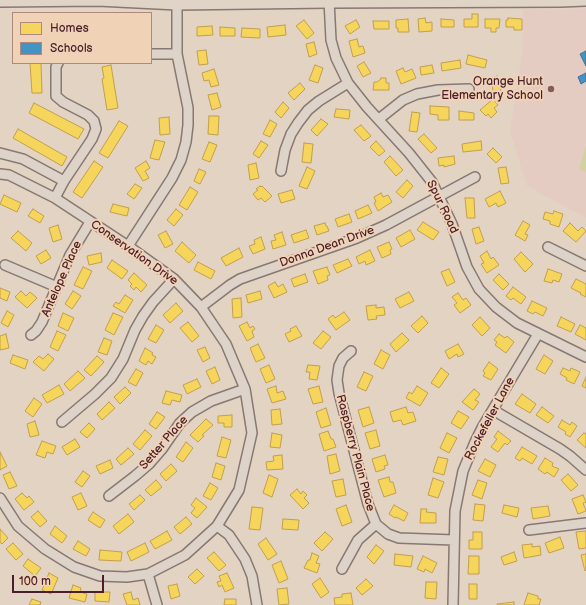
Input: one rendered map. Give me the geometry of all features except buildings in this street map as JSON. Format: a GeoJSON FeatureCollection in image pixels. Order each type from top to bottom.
{"type":"FeatureCollection","features":[{"type":"Feature","properties":{"kind":"main road"},"geometry":{"type":"LineString","coordinates":[[0,1],[99,0],[177,2],[585,0]]}},
{"type":"Feature","properties":{"kind":"street","name":"Spur Road"},"geometry":{"type":"LineString","coordinates":[[329,1],[330,29],[334,50],[348,83],[422,168],[432,182],[452,224],[467,267],[479,289],[502,313],[517,323],[586,358]]}},
{"type":"Feature","properties":{"kind":"street"},"geometry":{"type":"LineString","coordinates":[[128,246],[172,178],[186,142],[188,108],[177,54],[177,2]]}},
{"type":"Feature","properties":{"kind":"street"},"geometry":{"type":"LineString","coordinates":[[152,54],[177,54]]}},
{"type":"Feature","properties":{"kind":"street"},"geometry":{"type":"LineString","coordinates":[[55,198],[92,139],[96,129],[94,121],[88,115],[63,102],[56,96],[56,67],[58,64]]}},
{"type":"Feature","properties":{"kind":"street"},"geometry":{"type":"LineString","coordinates":[[281,171],[285,150],[291,134],[302,117],[319,101],[348,83]]}},
{"type":"Feature","properties":{"kind":"street"},"geometry":{"type":"LineString","coordinates":[[379,119],[403,100],[417,94],[438,90],[469,89]]}},
{"type":"Feature","properties":{"kind":"street"},"geometry":{"type":"LineString","coordinates":[[0,153],[23,159],[64,182]]}},
{"type":"Feature","properties":{"kind":"street","name":"Conservation Drive"},"geometry":{"type":"LineString","coordinates":[[0,174],[10,175],[55,198],[128,246],[174,279],[201,307],[226,344],[245,389],[252,433],[239,490],[217,526],[185,555],[148,574],[127,577],[100,576],[74,567],[45,549],[18,526],[0,498]]}},
{"type":"Feature","properties":{"kind":"street","name":"Donna Dean Drive"},"geometry":{"type":"LineString","coordinates":[[201,307],[240,279],[357,238],[475,176]]}},
{"type":"Feature","properties":{"kind":"street","name":"Antelope Place"},"geometry":{"type":"LineString","coordinates":[[31,335],[36,331],[42,322],[70,256],[90,222]]}},
{"type":"Feature","properties":{"kind":"street"},"geometry":{"type":"LineString","coordinates":[[548,247],[586,266]]}},
{"type":"Feature","properties":{"kind":"street"},"geometry":{"type":"LineString","coordinates":[[5,265],[57,287]]}},
{"type":"Feature","properties":{"kind":"street"},"geometry":{"type":"LineString","coordinates":[[62,422],[95,394],[111,378],[123,359],[135,330],[143,316],[153,302],[174,279]]}},
{"type":"Feature","properties":{"kind":"street","name":"Rockefeller Lane"},"geometry":{"type":"LineString","coordinates":[[453,605],[455,511],[463,470],[475,442],[538,334]]}},
{"type":"Feature","properties":{"kind":"street","name":"Raspberry Plain Place"},"geometry":{"type":"LineString","coordinates":[[351,351],[343,358],[339,366],[337,380],[338,393],[368,504],[376,524],[388,534],[399,538],[454,540]]}},
{"type":"Feature","properties":{"kind":"street","name":"Setter Place"},"geometry":{"type":"LineString","coordinates":[[109,496],[149,464],[162,449],[180,423],[192,412],[211,401],[245,389]]}},
{"type":"Feature","properties":{"kind":"street"},"geometry":{"type":"LineString","coordinates":[[493,410],[560,449],[586,470]]}},
{"type":"Feature","properties":{"kind":"street"},"geometry":{"type":"LineString","coordinates":[[529,530],[586,523]]}},
{"type":"Feature","properties":{"kind":"street"},"geometry":{"type":"LineString","coordinates":[[342,569],[358,540],[376,524]]}},
{"type":"Feature","properties":{"kind":"street"},"geometry":{"type":"LineString","coordinates":[[217,526],[229,535],[245,559],[252,576],[257,605]]}},
{"type":"Feature","properties":{"kind":"street"},"geometry":{"type":"LineString","coordinates":[[148,574],[157,605]]}},
{"type":"Feature","properties":{"kind":"shaded area","name":"Orange Hunt Elementary School"},"geometry":{"type":"Polygon","coordinates":[[[586,8],[586,218],[527,186],[510,132],[523,46],[523,9],[567,10],[586,8]]]}},
{"type":"Feature","properties":{"kind":"green space"},"geometry":{"type":"Polygon","coordinates":[[[586,145],[586,172],[579,169],[586,145]]]}},
{"type":"Feature","properties":{"kind":"place","name":"Orange Hunt Elementary School"},"geometry":{"type":"Point","coordinates":[551,89]}}]}
